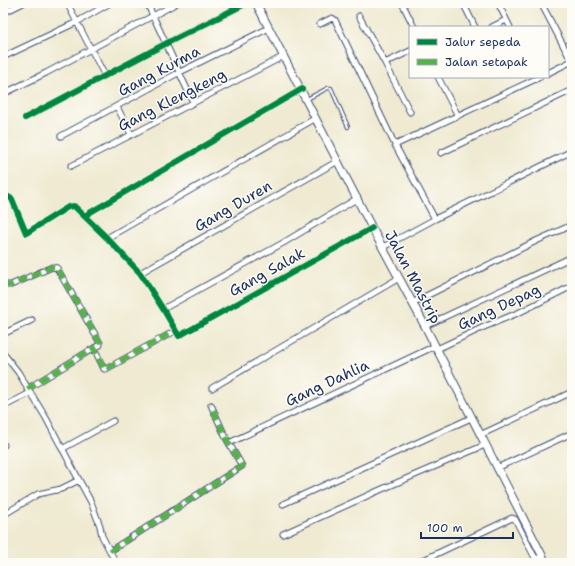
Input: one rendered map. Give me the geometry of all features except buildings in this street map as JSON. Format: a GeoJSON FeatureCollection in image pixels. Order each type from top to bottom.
{"type":"FeatureCollection","features":[{"type":"Feature","properties":{"kind":"main road","name":"Jalan Mastrip"},"geometry":{"type":"LineString","coordinates":[[256,3],[302,89],[372,228],[425,326],[546,563]]}},
{"type":"Feature","properties":{"kind":"street"},"geometry":{"type":"LineString","coordinates":[[3,13],[23,3]]}},
{"type":"Feature","properties":{"kind":"street"},"geometry":{"type":"LineString","coordinates":[[67,3],[105,76]]}},
{"type":"Feature","properties":{"kind":"street"},"geometry":{"type":"LineString","coordinates":[[3,57],[77,22],[110,3]]}},
{"type":"Feature","properties":{"kind":"street"},"geometry":{"type":"LineString","coordinates":[[147,3],[194,102]]}},
{"type":"Feature","properties":{"kind":"street"},"geometry":{"type":"LineString","coordinates":[[3,94],[46,73],[177,3]]}},
{"type":"Feature","properties":{"kind":"street"},"geometry":{"type":"LineString","coordinates":[[25,118],[167,43],[247,3]]}},
{"type":"Feature","properties":{"kind":"street"},"geometry":{"type":"LineString","coordinates":[[402,3],[414,26]]}},
{"type":"Feature","properties":{"kind":"street"},"geometry":{"type":"LineString","coordinates":[[463,3],[474,26]]}},
{"type":"Feature","properties":{"kind":"street"},"geometry":{"type":"LineString","coordinates":[[498,3],[509,26]]}},
{"type":"Feature","properties":{"kind":"street"},"geometry":{"type":"LineString","coordinates":[[541,3],[572,62],[549,73]]}},
{"type":"Feature","properties":{"kind":"street"},"geometry":{"type":"LineString","coordinates":[[359,16],[410,112]]}},
{"type":"Feature","properties":{"kind":"street"},"geometry":{"type":"LineString","coordinates":[[320,24],[332,18],[335,20],[373,102],[434,219]]}},
{"type":"Feature","properties":{"kind":"street"},"geometry":{"type":"LineString","coordinates":[[494,26],[506,20]]}},
{"type":"Feature","properties":{"kind":"street","name":"Gang Kurma"},"geometry":{"type":"LineString","coordinates":[[60,136],[117,107],[180,72],[269,28]]}},
{"type":"Feature","properties":{"kind":"street"},"geometry":{"type":"LineString","coordinates":[[385,64],[409,52]]}},
{"type":"Feature","properties":{"kind":"street","name":"Gang Klengkeng"},"geometry":{"type":"LineString","coordinates":[[71,166],[284,56]]}},
{"type":"Feature","properties":{"kind":"street"},"geometry":{"type":"LineString","coordinates":[[439,78],[458,116]]}},
{"type":"Feature","properties":{"kind":"street"},"geometry":{"type":"LineString","coordinates":[[395,145],[536,78]]}},
{"type":"Feature","properties":{"kind":"street"},"geometry":{"type":"LineString","coordinates":[[84,216],[302,89]]}},
{"type":"Feature","properties":{"kind":"street"},"geometry":{"type":"LineString","coordinates":[[441,153],[572,90]]}},
{"type":"Feature","properties":{"kind":"street"},"geometry":{"type":"LineString","coordinates":[[117,107],[131,134]]}},
{"type":"Feature","properties":{"kind":"street"},"geometry":{"type":"LineString","coordinates":[[107,238],[316,118]]}},
{"type":"Feature","properties":{"kind":"street"},"geometry":{"type":"LineString","coordinates":[[383,247],[434,219],[572,151]]}},
{"type":"Feature","properties":{"kind":"street","name":"Gang Duren"},"geometry":{"type":"LineString","coordinates":[[140,273],[338,160]]}},
{"type":"Feature","properties":{"kind":"street"},"geometry":{"type":"LineString","coordinates":[[3,198],[7,196],[12,199],[26,232],[71,205],[74,206],[140,273],[163,309],[175,332]]}},
{"type":"Feature","properties":{"kind":"street"},"geometry":{"type":"LineString","coordinates":[[163,309],[283,244],[358,198]]}},
{"type":"Feature","properties":{"kind":"street"},"geometry":{"type":"LineString","coordinates":[[412,303],[536,241],[572,226]]}},
{"type":"Feature","properties":{"kind":"street","name":"Gang Salak"},"geometry":{"type":"LineString","coordinates":[[94,348],[106,370],[175,332],[179,336],[181,335],[372,228]]}},
{"type":"Feature","properties":{"kind":"street"},"geometry":{"type":"LineString","coordinates":[[425,326],[572,257]]}},
{"type":"Feature","properties":{"kind":"street"},"geometry":{"type":"LineString","coordinates":[[3,285],[11,285],[52,267],[57,268],[100,343],[3,408]]}},
{"type":"Feature","properties":{"kind":"street"},"geometry":{"type":"LineString","coordinates":[[212,388],[399,278]]}},
{"type":"Feature","properties":{"kind":"street","name":"Gang Depag"},"geometry":{"type":"LineString","coordinates":[[436,348],[520,312],[572,286]]}},
{"type":"Feature","properties":{"kind":"street"},"geometry":{"type":"LineString","coordinates":[[3,334],[32,320]]}},
{"type":"Feature","properties":{"kind":"street","name":"Gang Dahlia"},"geometry":{"type":"LineString","coordinates":[[229,443],[436,348]]}},
{"type":"Feature","properties":{"kind":"street"},"geometry":{"type":"LineString","coordinates":[[3,352],[29,391],[91,502],[102,536],[116,563]]}},
{"type":"Feature","properties":{"kind":"street"},"geometry":{"type":"LineString","coordinates":[[480,435],[572,392]]}},
{"type":"Feature","properties":{"kind":"street"},"geometry":{"type":"LineString","coordinates":[[110,551],[241,467],[242,464],[226,438],[210,405]]}},
{"type":"Feature","properties":{"kind":"street"},"geometry":{"type":"LineString","coordinates":[[282,504],[471,418]]}},
{"type":"Feature","properties":{"kind":"street"},"geometry":{"type":"LineString","coordinates":[[62,449],[113,421]]}},
{"type":"Feature","properties":{"kind":"street"},"geometry":{"type":"LineString","coordinates":[[497,468],[572,433]]}},
{"type":"Feature","properties":{"kind":"street"},"geometry":{"type":"LineString","coordinates":[[283,534],[485,445]]}},
{"type":"Feature","properties":{"kind":"street"},"geometry":{"type":"LineString","coordinates":[[3,515],[38,494],[61,488],[79,480]]}},
{"type":"Feature","properties":{"kind":"street"},"geometry":{"type":"LineString","coordinates":[[417,563],[512,518],[515,519],[522,515]]}},
{"type":"Feature","properties":{"kind":"street"},"geometry":{"type":"LineString","coordinates":[[515,519],[534,556],[537,559],[543,556]]}},
{"type":"Feature","properties":{"kind":"lane"},"geometry":{"type":"LineString","coordinates":[[307,99],[328,88],[332,88],[348,126]]}},
{"type":"Feature","properties":{"kind":"marked path"},"geometry":{"type":"LineString","coordinates":[[3,285],[11,285],[52,267],[57,268],[100,343],[100,345],[94,348]]}},
{"type":"Feature","properties":{"kind":"marked path"},"geometry":{"type":"LineString","coordinates":[[27,389],[94,348],[104,369],[106,369],[175,331]]}},
{"type":"Feature","properties":{"kind":"marked path"},"geometry":{"type":"LineString","coordinates":[[110,551],[242,466],[226,438],[211,405]]}},
{"type":"Feature","properties":{"kind":"cycle path"},"geometry":{"type":"LineString","coordinates":[[25,118],[167,43],[247,3]]}},
{"type":"Feature","properties":{"kind":"cycle path"},"geometry":{"type":"LineString","coordinates":[[84,216],[302,89]]}},
{"type":"Feature","properties":{"kind":"cycle path"},"geometry":{"type":"LineString","coordinates":[[3,198],[7,196],[12,199],[26,233],[68,207],[74,206],[140,273],[179,336],[372,228]]}}]}
